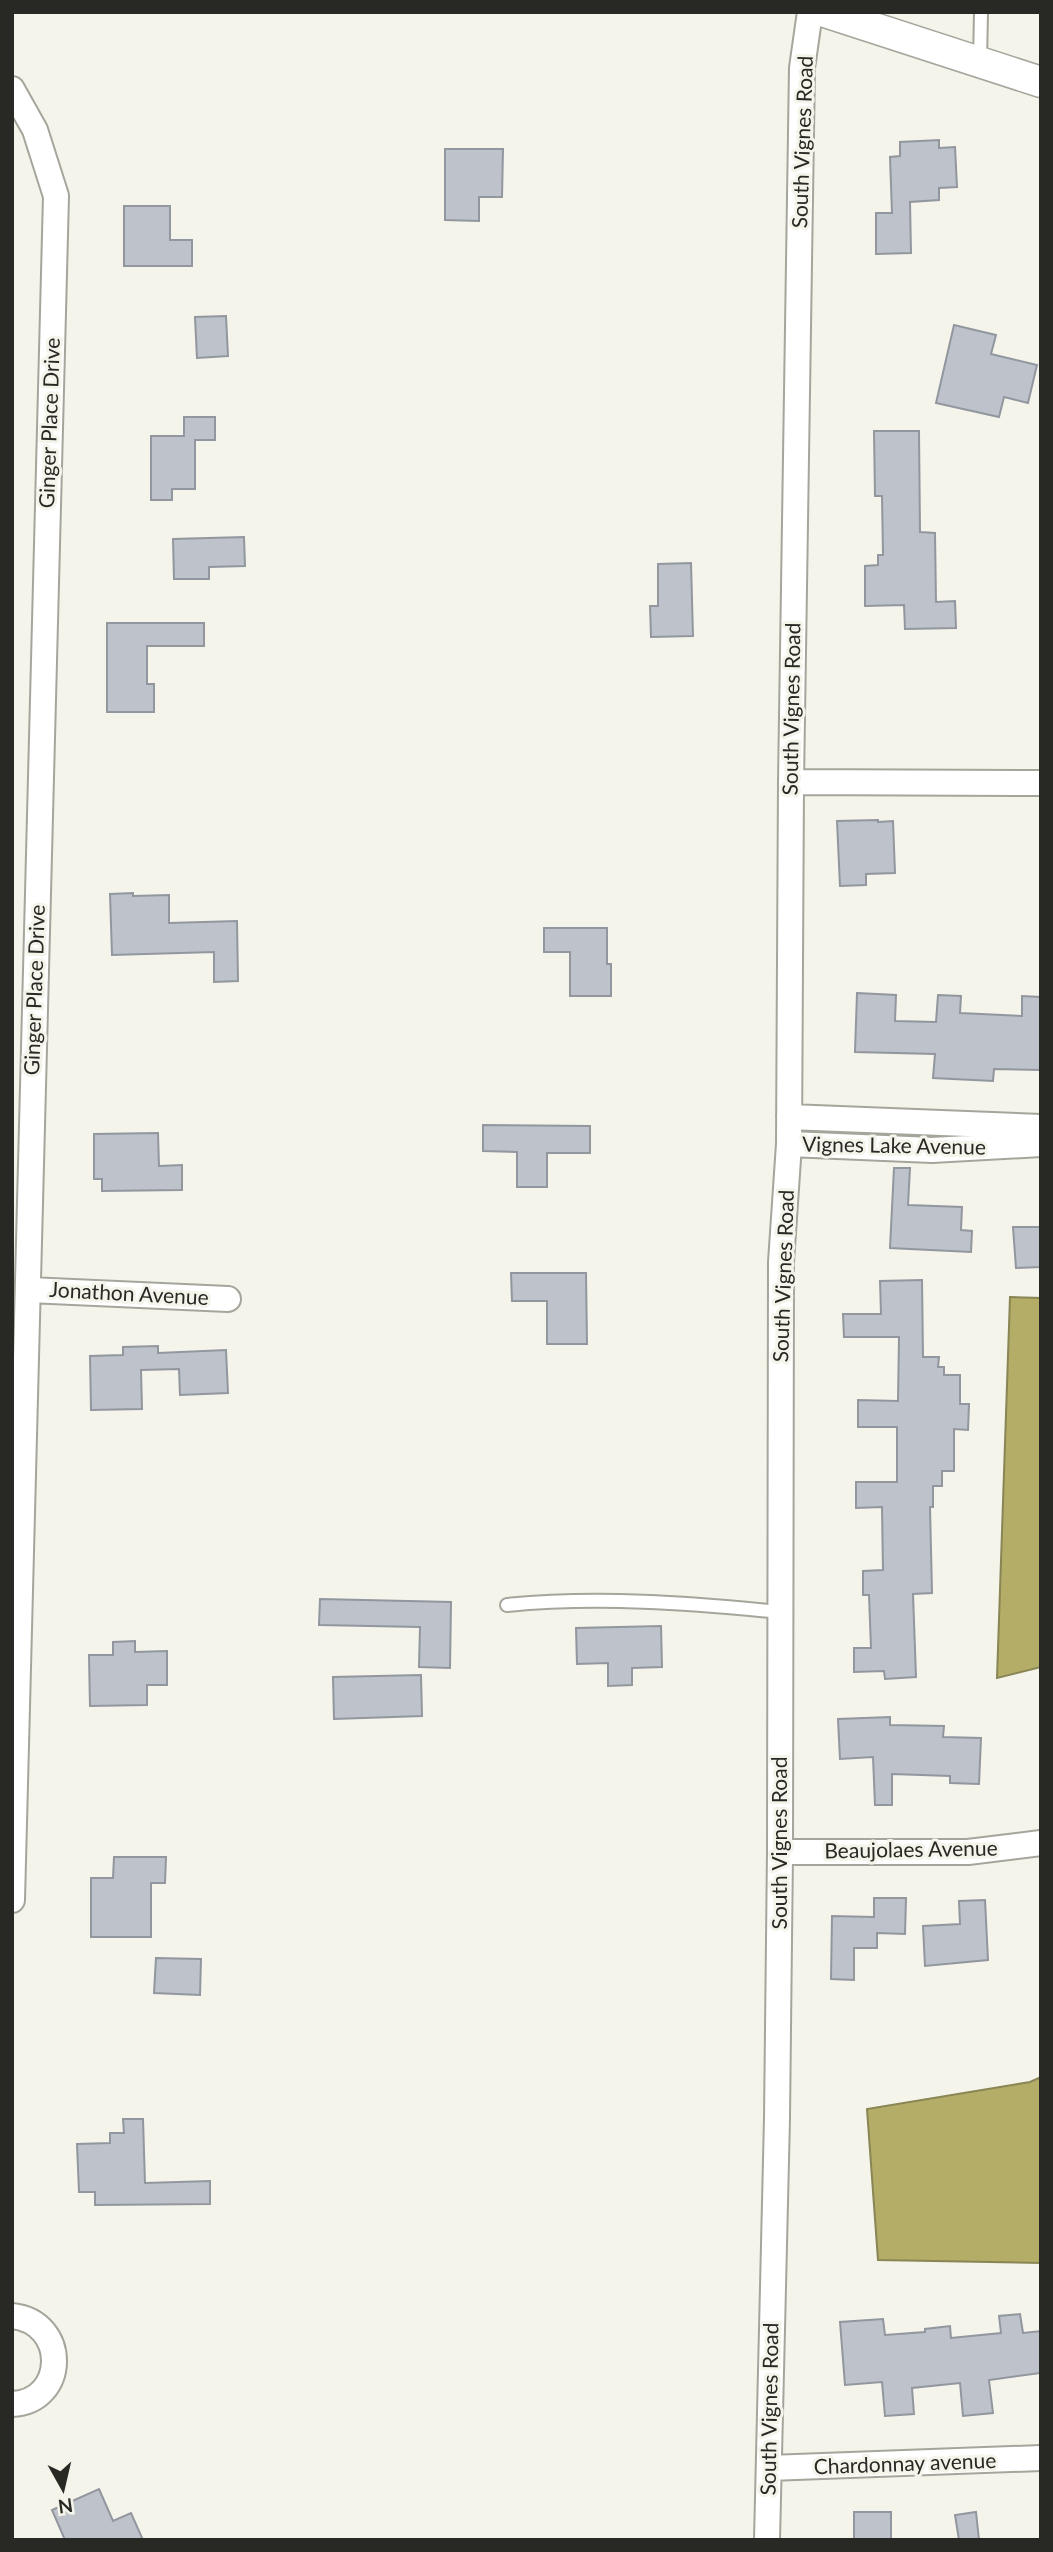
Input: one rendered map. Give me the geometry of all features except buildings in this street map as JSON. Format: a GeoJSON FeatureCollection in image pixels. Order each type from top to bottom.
{"type":"FeatureCollection","features":[{"type":"Feature","properties":{"kind":"street","name":"South Vignes Road"},"geometry":{"type":"LineString","coordinates":[[767,2540],[780,1852],[781,1262],[789,1144],[791,782],[802,68],[810,12]]}},
{"type":"Feature","properties":{"kind":"street"},"geometry":{"type":"LineString","coordinates":[[825,12],[1041,82]]}},
{"type":"Feature","properties":{"kind":"street","name":"Ginger Place Drive"},"geometry":{"type":"LineString","coordinates":[[12,89],[35,130],[56,196],[12,1900]]}},
{"type":"Feature","properties":{"kind":"street"},"geometry":{"type":"LineString","coordinates":[[791,782],[1041,783]]}},
{"type":"Feature","properties":{"kind":"street","name":"Vignes Lake Avenue"},"geometry":{"type":"LineString","coordinates":[[789,1117],[1041,1127]]}},
{"type":"Feature","properties":{"kind":"street","name":"Vignes Lake Avenue"},"geometry":{"type":"LineString","coordinates":[[789,1144],[932,1150],[1041,1144]]}},
{"type":"Feature","properties":{"kind":"street","name":"Jonathon Avenue"},"geometry":{"type":"LineString","coordinates":[[29,1290],[228,1299]]}},
{"type":"Feature","properties":{"kind":"street","name":"Beaujolaes Avenue"},"geometry":{"type":"LineString","coordinates":[[780,1852],[968,1853],[1041,1843]]}},
{"type":"Feature","properties":{"kind":"street"},"geometry":{"type":"LineString","coordinates":[[12,2316],[35,2323],[46,2333],[53,2346],[55,2361],[52,2376],[44,2389],[33,2398],[12,2404]]}},
{"type":"Feature","properties":{"kind":"street","name":"Chardonnay avenue"},"geometry":{"type":"LineString","coordinates":[[769,2468],[1041,2458]]}},
{"type":"Feature","properties":{"kind":"lane"},"geometry":{"type":"LineString","coordinates":[[980,62],[981,12]]}},
{"type":"Feature","properties":{"kind":"lane"},"geometry":{"type":"LineString","coordinates":[[507,1605],[548,1601],[631,1601],[780,1612]]}},
{"type":"Feature","properties":{"kind":"shaded area"},"geometry":{"type":"Polygon","coordinates":[[[1010,1297],[1041,1298],[1041,1667],[997,1678],[1010,1297]]]}},
{"type":"Feature","properties":{"kind":"shaded area"},"geometry":{"type":"Polygon","coordinates":[[[1041,2077],[1041,2263],[878,2260],[867,2109],[1030,2082],[1041,2077]]]}}]}
